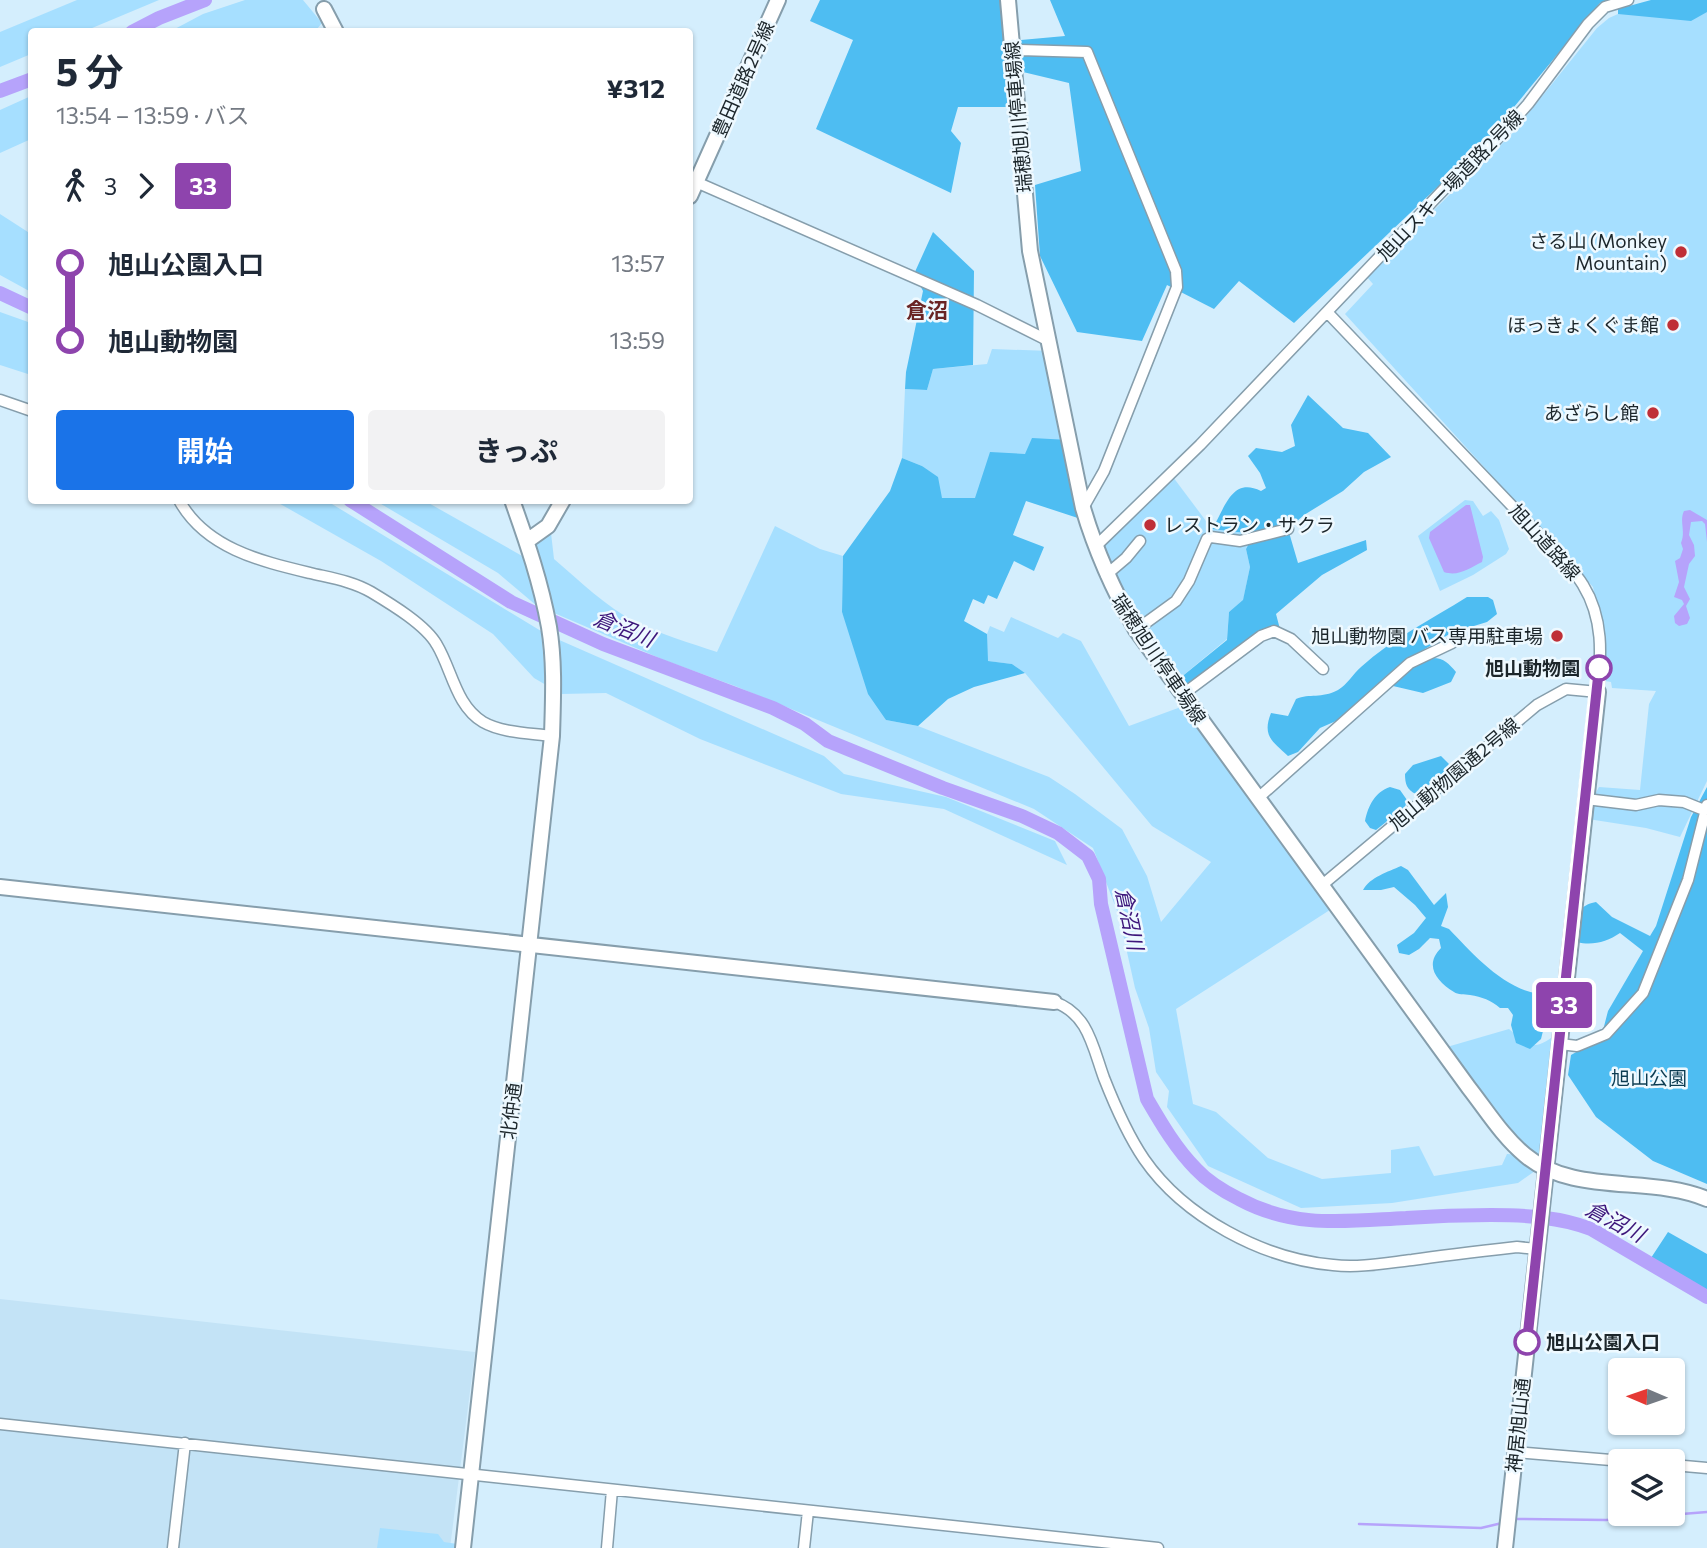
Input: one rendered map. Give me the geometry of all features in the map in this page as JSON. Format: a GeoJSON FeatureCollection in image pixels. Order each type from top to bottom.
{"type":"FeatureCollection","features":[{"type":"Feature","properties":{"kind":"street","name":"豊田道路2号線"},"geometry":{"type":"LineString","coordinates":[[693,190],[778,0]]}},
{"type":"Feature","properties":{"kind":"street","name":"瑞穂旭川停車場線"},"geometry":{"type":"LineString","coordinates":[[1007,0],[1030,251],[1083,508],[1106,575],[1136,630],[1502,1131],[1525,1155],[1563,1175],[1676,1189],[1707,1199]]}},
{"type":"Feature","properties":{"kind":"street","name":"旭山スキー場道路2号線"},"geometry":{"type":"LineString","coordinates":[[1327,312],[1447,186],[1490,147],[1528,104],[1588,24],[1605,7],[1628,0]]}},
{"type":"Feature","properties":{"kind":"street"},"geometry":{"type":"LineString","coordinates":[[320,5],[334,28]]}},
{"type":"Feature","properties":{"kind":"street"},"geometry":{"type":"LineString","coordinates":[[1012,51],[1087,52],[1176,271],[1177,287],[1104,471],[1083,508]]}},
{"type":"Feature","properties":{"kind":"street"},"geometry":{"type":"LineString","coordinates":[[696,182],[977,306],[1049,341]]}},
{"type":"Feature","properties":{"kind":"street"},"geometry":{"type":"LineString","coordinates":[[1095,547],[1200,444],[1327,312]]}},
{"type":"Feature","properties":{"kind":"street","name":"旭山道路線"},"geometry":{"type":"LineString","coordinates":[[1327,312],[1541,535],[1583,584],[1596,612],[1601,636],[1598,692],[1547,1168]]}},
{"type":"Feature","properties":{"kind":"street"},"geometry":{"type":"LineString","coordinates":[[0,400],[28,410]]}},
{"type":"Feature","properties":{"kind":"street"},"geometry":{"type":"LineString","coordinates":[[182,504],[195,525],[222,544],[260,559],[358,585],[375,595],[429,633],[438,646],[453,684],[483,722],[497,728],[551,736]]}},
{"type":"Feature","properties":{"kind":"street","name":"北仲通"},"geometry":{"type":"LineString","coordinates":[[463,1548],[551,736],[553,673],[549,628],[537,575],[513,504]]}},
{"type":"Feature","properties":{"kind":"street"},"geometry":{"type":"LineString","coordinates":[[527,541],[548,526],[561,504]]}},
{"type":"Feature","properties":{"kind":"street"},"geometry":{"type":"LineString","coordinates":[[1136,630],[1176,601],[1189,581],[1207,539],[1211,537],[1240,541],[1288,529]]}},
{"type":"Feature","properties":{"kind":"street"},"geometry":{"type":"LineString","coordinates":[[1106,575],[1126,558],[1140,541]]}},
{"type":"Feature","properties":{"kind":"street"},"geometry":{"type":"LineString","coordinates":[[1182,695],[1261,636],[1274,631],[1291,639],[1323,669]]}},
{"type":"Feature","properties":{"kind":"street"},"geometry":{"type":"LineString","coordinates":[[1257,799],[1410,663],[1452,643]]}},
{"type":"Feature","properties":{"kind":"street","name":"旭山動物園通2号線"},"geometry":{"type":"LineString","coordinates":[[1321,886],[1537,705],[1566,690],[1598,692]]}},
{"type":"Feature","properties":{"kind":"street"},"geometry":{"type":"LineString","coordinates":[[1560,1044],[1577,1046],[1606,1034],[1643,993],[1688,880],[1706,807],[1659,800],[1636,805],[1586,799]]}},
{"type":"Feature","properties":{"kind":"street"},"geometry":{"type":"LineString","coordinates":[[0,887],[1054,1002],[1067,1006],[1084,1024],[1117,1110],[1133,1142],[1153,1171],[1185,1204],[1242,1239],[1285,1256],[1334,1265],[1368,1265],[1517,1247],[1538,1242]]}},
{"type":"Feature","properties":{"kind":"street","name":"神居旭山通"},"geometry":{"type":"LineString","coordinates":[[1505,1548],[1547,1168]]}},
{"type":"Feature","properties":{"kind":"street"},"geometry":{"type":"LineString","coordinates":[[0,1424],[1158,1548]]}},
{"type":"Feature","properties":{"kind":"street"},"geometry":{"type":"LineString","coordinates":[[173,1548],[185,1443]]}},
{"type":"Feature","properties":{"kind":"street"},"geometry":{"type":"LineString","coordinates":[[1515,1452],[1608,1460]]}},
{"type":"Feature","properties":{"kind":"street"},"geometry":{"type":"LineString","coordinates":[[1685,1466],[1707,1468]]}},
{"type":"Feature","properties":{"kind":"street"},"geometry":{"type":"LineString","coordinates":[[607,1548],[612,1490]]}},
{"type":"Feature","properties":{"kind":"street"},"geometry":{"type":"LineString","coordinates":[[804,1548],[808,1511]]}},
{"type":"Feature","properties":{"kind":"shaded area"},"geometry":{"type":"Polygon","coordinates":[[[77,0],[159,0],[92,28],[28,28],[28,55],[0,67],[0,32],[77,0]]]}},
{"type":"Feature","properties":{"kind":"shaded area"},"geometry":{"type":"Polygon","coordinates":[[[245,0],[303,0],[322,23],[318,28],[177,28],[203,14],[245,0]]]}},
{"type":"Feature","properties":{"kind":"shaded area","name":"旭山動物園"},"geometry":{"type":"Polygon","coordinates":[[[1707,0],[1707,781],[1680,837],[1646,828],[1588,819],[1589,805],[1599,787],[1640,790],[1649,704],[1656,691],[1612,688],[1611,682],[1605,681],[1606,656],[1593,587],[1345,314],[1373,284],[1366,276],[1511,135],[1597,28],[1618,14],[1707,0]]]}},
{"type":"Feature","properties":{"kind":"shaded area"},"geometry":{"type":"Polygon","coordinates":[[[28,97],[28,140],[0,153],[0,110],[28,97]]]}},
{"type":"Feature","properties":{"kind":"shaded area"},"geometry":{"type":"Polygon","coordinates":[[[0,214],[28,232],[28,290],[0,275],[0,214]]]}},
{"type":"Feature","properties":{"kind":"shaded area"},"geometry":{"type":"Polygon","coordinates":[[[0,312],[28,322],[28,374],[0,365],[0,312]]]}},
{"type":"Feature","properties":{"kind":"shaded area"},"geometry":{"type":"Polygon","coordinates":[[[992,349],[1051,351],[1069,440],[1025,454],[976,498],[942,498],[922,466],[902,458],[905,389],[927,390],[933,369],[987,364],[992,349]]]}},
{"type":"Feature","properties":{"kind":"shaded area"},"geometry":{"type":"Polygon","coordinates":[[[1170,473],[1212,529],[1254,534],[1246,549],[1250,567],[1243,601],[1229,612],[1227,639],[1174,683],[1095,547],[1170,473]]]}},
{"type":"Feature","properties":{"kind":"shaded area"},"geometry":{"type":"Polygon","coordinates":[[[1465,500],[1473,501],[1483,516],[1491,511],[1499,520],[1509,549],[1506,554],[1473,575],[1440,591],[1418,536],[1465,500]]]}},
{"type":"Feature","properties":{"kind":"shaded area"},"geometry":{"type":"Polygon","coordinates":[[[280,504],[332,504],[541,631],[546,685],[534,678],[493,634],[381,561],[280,504]]]}},
{"type":"Feature","properties":{"kind":"shaded area"},"geometry":{"type":"Polygon","coordinates":[[[381,504],[430,504],[524,557],[537,606],[498,573],[381,504]]]}},
{"type":"Feature","properties":{"kind":"shaded area"},"geometry":{"type":"Polygon","coordinates":[[[1466,505],[1470,505],[1482,562],[1459,573],[1444,572],[1429,538],[1430,532],[1466,505]]]}},
{"type":"Feature","properties":{"kind":"shaded area"},"geometry":{"type":"Polygon","coordinates":[[[1690,510],[1707,520],[1707,542],[1705,524],[1702,521],[1691,522],[1689,535],[1695,556],[1689,564],[1684,587],[1690,599],[1686,606],[1690,618],[1687,624],[1679,626],[1675,623],[1674,616],[1684,604],[1682,600],[1674,597],[1679,582],[1675,561],[1680,558],[1683,549],[1681,543],[1684,511],[1690,510]]]}},
{"type":"Feature","properties":{"kind":"shaded area"},"geometry":{"type":"Polygon","coordinates":[[[775,526],[820,549],[843,556],[842,612],[886,720],[918,726],[1049,777],[1075,794],[1122,829],[1147,876],[1161,922],[1211,862],[1152,826],[1025,673],[1012,664],[987,661],[987,634],[990,626],[1004,632],[1011,617],[1058,638],[1063,633],[1081,641],[1129,726],[1189,704],[1336,906],[1176,1009],[1193,1104],[1216,1112],[1268,1158],[1322,1179],[1391,1173],[1391,1150],[1419,1146],[1434,1176],[1502,1165],[1507,1154],[1523,1155],[1440,1049],[1509,1029],[1523,1041],[1534,1045],[1546,1042],[1561,1030],[1542,1166],[1518,1183],[1392,1203],[1301,1208],[1208,1166],[1167,1107],[1169,1091],[1156,1072],[1149,1028],[1135,988],[1119,916],[1093,848],[1034,809],[554,613],[536,544],[551,533],[554,559],[614,609],[656,631],[717,652],[775,526]]]}},
{"type":"Feature","properties":{"kind":"shaded area"},"geometry":{"type":"Polygon","coordinates":[[[557,639],[824,756],[844,774],[946,797],[1055,841],[1067,865],[944,809],[841,794],[700,739],[606,693],[561,694],[556,691],[557,639]]]}},
{"type":"Feature","properties":{"kind":"shaded area"},"geometry":{"type":"Polygon","coordinates":[[[0,1299],[475,1352],[450,1548],[0,1548],[0,1299]]]}},
{"type":"Feature","properties":{"kind":"shaded area"},"geometry":{"type":"Polygon","coordinates":[[[380,1528],[438,1534],[444,1542],[464,1545],[463,1548],[377,1548],[380,1528]]]}},
{"type":"Feature","properties":{"kind":"green space"},"geometry":{"type":"Polygon","coordinates":[[[820,0],[1007,0],[1017,107],[958,107],[951,131],[961,143],[951,193],[816,129],[853,40],[810,21],[820,0]]]}},
{"type":"Feature","properties":{"kind":"green space"},"geometry":{"type":"Polygon","coordinates":[[[1050,0],[1607,0],[1600,3],[1485,142],[1294,323],[1239,281],[1214,309],[1167,285],[1142,341],[1077,332],[1040,256],[1035,185],[1081,171],[1069,83],[1023,72],[1021,40],[1065,36],[1050,0]]]}},
{"type":"Feature","properties":{"kind":"green space"},"geometry":{"type":"Polygon","coordinates":[[[1651,0],[1707,0],[1707,12],[1691,21],[1618,14],[1618,9],[1651,0]]]}},
{"type":"Feature","properties":{"kind":"green space"},"geometry":{"type":"Polygon","coordinates":[[[933,232],[974,271],[973,365],[933,369],[927,390],[905,389],[923,291],[914,274],[933,232]]]}},
{"type":"Feature","properties":{"kind":"green space"},"geometry":{"type":"Polygon","coordinates":[[[1308,395],[1343,428],[1368,433],[1391,457],[1364,472],[1343,491],[1304,515],[1288,529],[1298,563],[1366,540],[1367,550],[1322,575],[1276,614],[1281,633],[1274,631],[1182,695],[1174,683],[1227,640],[1229,612],[1243,600],[1250,567],[1246,549],[1254,534],[1212,529],[1225,504],[1236,491],[1251,488],[1261,491],[1266,488],[1260,473],[1248,456],[1256,448],[1282,452],[1295,446],[1291,425],[1308,395]]]}},
{"type":"Feature","properties":{"kind":"green space"},"geometry":{"type":"Polygon","coordinates":[[[1032,438],[1069,440],[1087,521],[1026,501],[1013,535],[1044,547],[1034,571],[1014,561],[997,599],[988,595],[984,604],[973,599],[964,621],[987,634],[988,661],[1012,664],[1025,673],[974,687],[948,699],[918,726],[886,720],[868,694],[842,612],[843,556],[890,491],[902,458],[922,466],[938,477],[942,498],[975,498],[990,452],[1025,454],[1032,438]]]}},
{"type":"Feature","properties":{"kind":"green space"},"geometry":{"type":"Polygon","coordinates":[[[1467,597],[1488,597],[1493,600],[1497,614],[1487,622],[1451,633],[1399,665],[1336,721],[1320,728],[1298,752],[1288,756],[1270,738],[1268,721],[1271,713],[1288,716],[1296,699],[1338,690],[1386,647],[1467,597]]]}},
{"type":"Feature","properties":{"kind":"green space"},"geometry":{"type":"Polygon","coordinates":[[[1433,658],[1443,660],[1456,672],[1451,682],[1423,693],[1393,686],[1392,682],[1413,665],[1433,658]]]}},
{"type":"Feature","properties":{"kind":"green space"},"geometry":{"type":"Polygon","coordinates":[[[1441,756],[1449,764],[1441,776],[1416,794],[1410,791],[1405,774],[1413,765],[1441,756]]]}},
{"type":"Feature","properties":{"kind":"green space"},"geometry":{"type":"Polygon","coordinates":[[[1390,787],[1400,790],[1407,800],[1405,807],[1376,830],[1370,828],[1365,821],[1370,805],[1380,792],[1390,787]]]}},
{"type":"Feature","properties":{"kind":"green space","name":"旭山公園"},"geometry":{"type":"Polygon","coordinates":[[[1707,787],[1707,1184],[1653,1161],[1596,1117],[1568,1075],[1571,1055],[1601,1038],[1608,1011],[1643,951],[1620,933],[1599,942],[1577,942],[1580,911],[1588,904],[1596,902],[1612,917],[1650,936],[1656,926],[1691,817],[1707,787]]]}},
{"type":"Feature","properties":{"kind":"green space"},"geometry":{"type":"Polygon","coordinates":[[[1401,866],[1408,870],[1434,905],[1446,893],[1448,907],[1441,926],[1449,929],[1494,973],[1522,989],[1552,994],[1556,1001],[1555,1013],[1545,1023],[1541,1039],[1530,1049],[1516,1043],[1511,1025],[1513,1015],[1508,1008],[1500,1008],[1478,997],[1456,993],[1437,978],[1433,960],[1441,948],[1439,939],[1430,938],[1409,955],[1399,953],[1397,945],[1414,933],[1426,918],[1394,887],[1363,890],[1375,878],[1401,866]]]}},
{"type":"Feature","properties":{"kind":"green space"},"geometry":{"type":"Polygon","coordinates":[[[1668,1232],[1707,1254],[1707,1297],[1649,1261],[1668,1232]]]}},
{"type":"Feature","properties":{"kind":"waterway"},"geometry":{"type":"LineString","coordinates":[[140,28],[205,0]]}},
{"type":"Feature","properties":{"kind":"waterway"},"geometry":{"type":"LineString","coordinates":[[0,91],[28,80]]}},
{"type":"Feature","properties":{"kind":"waterway","name":"倉沼川"},"geometry":{"type":"LineString","coordinates":[[0,293],[28,306]]}},
{"type":"Feature","properties":{"kind":"waterway","name":"倉沼川"},"geometry":{"type":"LineString","coordinates":[[356,504],[511,602],[603,644],[773,708],[805,724],[828,741],[943,788],[1022,816],[1058,833],[1088,856],[1099,879],[1101,904],[1147,1099],[1169,1136],[1189,1161],[1227,1193],[1260,1209],[1280,1215],[1321,1221],[1491,1215],[1555,1219],[1591,1229],[1707,1297]]}},
{"type":"Feature","properties":{"kind":"waterway"},"geometry":{"type":"LineString","coordinates":[[1515,1519],[1606,1520],[1707,1512]]}},
{"type":"Feature","properties":{"kind":"waterway"},"geometry":{"type":"LineString","coordinates":[[1359,1524],[1481,1528],[1502,1523]]}},
{"type":"Feature","properties":{"kind":"bus line","name":"33"},"geometry":{"type":"LineString","coordinates":[[1527,1342],[1599,668]]}},
{"type":"Feature","properties":{"kind":"place","name":"さる山 (Monkey Mountain)"},"geometry":{"type":"Point","coordinates":[1681,252]}},
{"type":"Feature","properties":{"kind":"place","name":"ほっきょくぐま館"},"geometry":{"type":"Point","coordinates":[1673,325]}},
{"type":"Feature","properties":{"kind":"place","name":"あざらし館"},"geometry":{"type":"Point","coordinates":[1653,413]}},
{"type":"Feature","properties":{"kind":"place","name":"レストラン・サクラ"},"geometry":{"type":"Point","coordinates":[1150,525]}},
{"type":"Feature","properties":{"kind":"place","name":"旭山動物園 バス専用駐車場"},"geometry":{"type":"Point","coordinates":[1557,636]}},
{"type":"Feature","properties":{"kind":"place","name":"旭山動物園"},"geometry":{"type":"Point","coordinates":[1599,668]}},
{"type":"Feature","properties":{"kind":"place","name":"旭山公園入口"},"geometry":{"type":"Point","coordinates":[1527,1342]}},
{"type":"Feature","properties":{"kind":"district","name":"倉沼"},"geometry":{"type":"Point","coordinates":[927,311]}}]}
